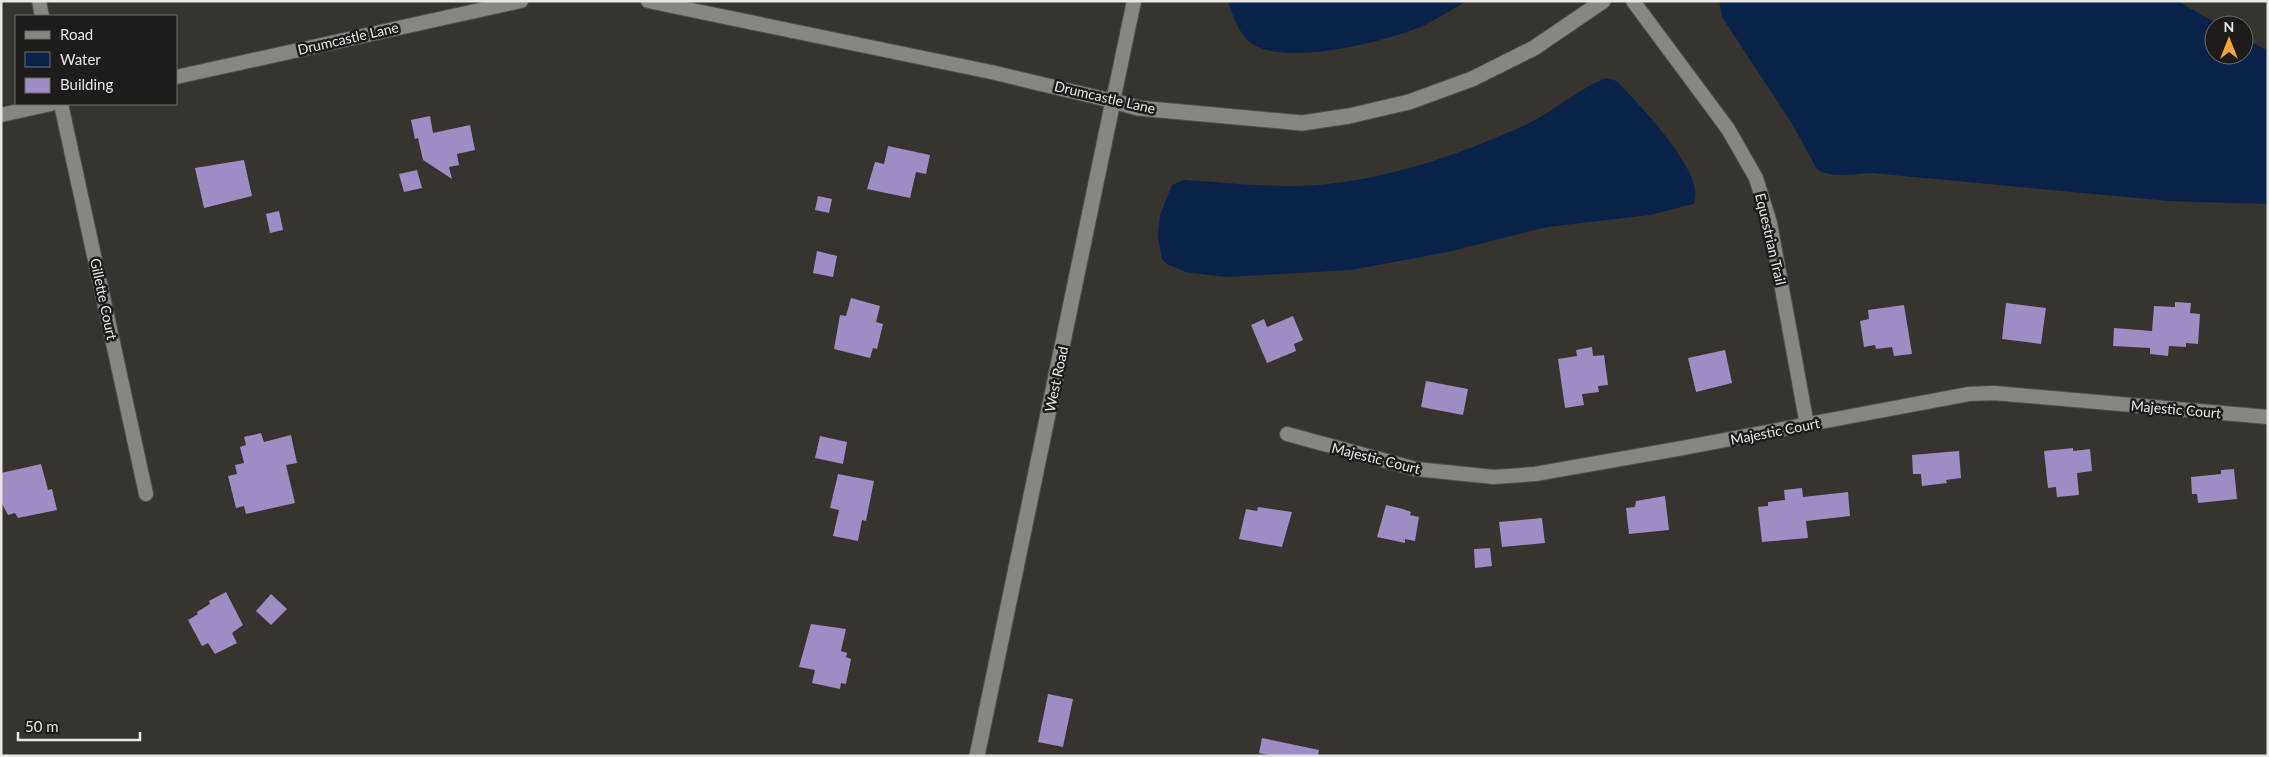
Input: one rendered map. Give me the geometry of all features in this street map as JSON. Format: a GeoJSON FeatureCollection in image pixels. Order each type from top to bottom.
{"type":"FeatureCollection","features":[{"type":"Feature","properties":{"kind":"street"},"geometry":{"type":"LineString","coordinates":[[39,1],[42,15]]}},
{"type":"Feature","properties":{"kind":"street","name":"Drumcastle Lane"},"geometry":{"type":"LineString","coordinates":[[178,77],[521,1]]}},
{"type":"Feature","properties":{"kind":"street","name":"Drumcastle Lane"},"geometry":{"type":"LineString","coordinates":[[648,1],[991,72],[1138,108],[1302,122],[1349,116],[1409,102],[1472,80],[1534,48],[1603,1]]}},
{"type":"Feature","properties":{"kind":"street","name":"West Road"},"geometry":{"type":"LineString","coordinates":[[977,756],[1134,1]]}},
{"type":"Feature","properties":{"kind":"street","name":"Equestrian Trail"},"geometry":{"type":"LineString","coordinates":[[1633,1],[1728,129],[1756,178],[1770,222],[1807,424]]}},
{"type":"Feature","properties":{"kind":"street"},"geometry":{"type":"LineString","coordinates":[[1,115],[46,105]]}},
{"type":"Feature","properties":{"kind":"street","name":"Gillette Court"},"geometry":{"type":"LineString","coordinates":[[62,105],[146,494]]}},
{"type":"Feature","properties":{"kind":"street","name":"Majestic Court"},"geometry":{"type":"LineString","coordinates":[[1286,434],[1373,459],[1416,469],[1494,477],[1535,474],[1939,398],[1994,393],[2268,417]]}},
{"type":"Feature","properties":{"kind":"water"},"geometry":{"type":"Polygon","coordinates":[[[1228,1],[1467,1],[1413,30],[1378,41],[1334,50],[1291,53],[1272,51],[1250,42],[1241,32],[1228,1]]]}},
{"type":"Feature","properties":{"kind":"water"},"geometry":{"type":"Polygon","coordinates":[[[1719,1],[2177,1],[2204,16],[2204,65],[2254,65],[2254,43],[2268,51],[2268,204],[2169,201],[1871,173],[1836,175],[1823,172],[1817,169],[1791,122],[1722,17],[1719,1]]]}},
{"type":"Feature","properties":{"kind":"water"},"geometry":{"type":"Polygon","coordinates":[[[1606,78],[1617,81],[1654,122],[1681,158],[1691,176],[1695,192],[1693,204],[1650,215],[1547,227],[1448,252],[1351,270],[1226,277],[1186,272],[1167,264],[1162,259],[1158,237],[1160,215],[1172,185],[1184,180],[1250,185],[1300,186],[1343,182],[1396,172],[1447,157],[1521,127],[1606,78]]]}},
{"type":"Feature","properties":{"kind":"building"},"geometry":{"type":"Polygon","coordinates":[[[430,116],[433,133],[470,125],[475,150],[457,154],[459,165],[449,167],[452,179],[423,160],[418,138],[415,139],[411,120],[430,116]]]}},
{"type":"Feature","properties":{"kind":"building"},"geometry":{"type":"Polygon","coordinates":[[[888,146],[930,155],[926,174],[916,172],[910,198],[867,189],[875,162],[884,164],[888,146]]]}},
{"type":"Feature","properties":{"kind":"building"},"geometry":{"type":"Polygon","coordinates":[[[244,160],[252,196],[204,208],[195,168],[244,160]]]}},
{"type":"Feature","properties":{"kind":"building"},"geometry":{"type":"Polygon","coordinates":[[[417,170],[422,188],[404,192],[399,174],[417,170]]]}},
{"type":"Feature","properties":{"kind":"building"},"geometry":{"type":"Polygon","coordinates":[[[818,196],[832,199],[829,213],[815,210],[818,196]]]}},
{"type":"Feature","properties":{"kind":"building"},"geometry":{"type":"Polygon","coordinates":[[[279,211],[283,230],[270,233],[266,214],[279,211]]]}},
{"type":"Feature","properties":{"kind":"building"},"geometry":{"type":"Polygon","coordinates":[[[817,251],[837,256],[833,277],[813,273],[817,251]]]}},
{"type":"Feature","properties":{"kind":"building"},"geometry":{"type":"Polygon","coordinates":[[[851,298],[880,306],[876,322],[883,324],[877,349],[873,348],[870,358],[834,349],[840,315],[846,316],[851,298]]]}},
{"type":"Feature","properties":{"kind":"building"},"geometry":{"type":"Polygon","coordinates":[[[2175,302],[2191,303],[2190,313],[2200,314],[2198,344],[2186,343],[2186,347],[2169,346],[2168,356],[2150,354],[2150,348],[2113,346],[2114,328],[2152,331],[2154,306],[2175,307],[2175,302]]]}},
{"type":"Feature","properties":{"kind":"building"},"geometry":{"type":"Polygon","coordinates":[[[2006,303],[2046,308],[2041,344],[2002,339],[2006,303]]]}},
{"type":"Feature","properties":{"kind":"building"},"geometry":{"type":"Polygon","coordinates":[[[1904,305],[1912,354],[1894,356],[1892,347],[1876,349],[1875,345],[1864,347],[1860,321],[1869,319],[1868,310],[1904,305]]]}},
{"type":"Feature","properties":{"kind":"building"},"geometry":{"type":"Polygon","coordinates":[[[1293,316],[1303,340],[1294,344],[1296,351],[1267,363],[1251,325],[1264,319],[1267,327],[1293,316]]]}},
{"type":"Feature","properties":{"kind":"building"},"geometry":{"type":"Polygon","coordinates":[[[1592,347],[1593,356],[1604,355],[1608,385],[1598,386],[1599,392],[1582,394],[1584,405],[1565,408],[1558,359],[1577,356],[1576,350],[1592,347]]]}},
{"type":"Feature","properties":{"kind":"building"},"geometry":{"type":"Polygon","coordinates":[[[1725,350],[1732,383],[1696,392],[1688,358],[1725,350]]]}},
{"type":"Feature","properties":{"kind":"building"},"geometry":{"type":"Polygon","coordinates":[[[1426,381],[1468,389],[1463,415],[1421,407],[1426,381]]]}},
{"type":"Feature","properties":{"kind":"building"},"geometry":{"type":"Polygon","coordinates":[[[261,433],[264,442],[291,435],[297,463],[286,465],[295,503],[246,514],[244,506],[236,508],[228,476],[237,474],[235,465],[244,463],[240,447],[246,445],[244,437],[261,433]]]}},
{"type":"Feature","properties":{"kind":"building"},"geometry":{"type":"Polygon","coordinates":[[[820,436],[847,442],[843,464],[815,458],[820,436]]]}},
{"type":"Feature","properties":{"kind":"building"},"geometry":{"type":"Polygon","coordinates":[[[2073,448],[2073,451],[2090,449],[2092,471],[2077,473],[2079,495],[2057,497],[2056,487],[2048,488],[2044,451],[2073,448]]]}},
{"type":"Feature","properties":{"kind":"building"},"geometry":{"type":"Polygon","coordinates":[[[1959,451],[1961,478],[1946,480],[1947,483],[1922,486],[1921,474],[1913,474],[1912,455],[1959,451]]]}},
{"type":"Feature","properties":{"kind":"building"},"geometry":{"type":"Polygon","coordinates":[[[41,464],[48,490],[52,489],[57,510],[18,518],[15,513],[8,515],[1,502],[1,473],[41,464]]]}},
{"type":"Feature","properties":{"kind":"building"},"geometry":{"type":"Polygon","coordinates":[[[2234,469],[2237,499],[2198,503],[2197,494],[2192,494],[2191,477],[2221,474],[2221,470],[2234,469]]]}},
{"type":"Feature","properties":{"kind":"building"},"geometry":{"type":"Polygon","coordinates":[[[838,474],[874,481],[866,521],[862,520],[858,541],[833,536],[839,510],[830,508],[838,474]]]}},
{"type":"Feature","properties":{"kind":"building"},"geometry":{"type":"Polygon","coordinates":[[[1802,488],[1803,497],[1848,492],[1850,516],[1806,521],[1808,538],[1762,542],[1758,507],[1768,506],[1768,502],[1785,500],[1784,490],[1802,488]]]}},
{"type":"Feature","properties":{"kind":"building"},"geometry":{"type":"Polygon","coordinates":[[[1665,496],[1669,530],[1629,534],[1626,508],[1635,507],[1636,501],[1665,496]]]}},
{"type":"Feature","properties":{"kind":"building"},"geometry":{"type":"Polygon","coordinates":[[[1386,505],[1403,509],[1411,512],[1410,515],[1419,517],[1415,541],[1405,539],[1405,543],[1377,537],[1386,505]]]}},
{"type":"Feature","properties":{"kind":"building"},"geometry":{"type":"Polygon","coordinates":[[[1258,507],[1292,512],[1282,547],[1239,539],[1246,509],[1257,511],[1258,507]]]}},
{"type":"Feature","properties":{"kind":"building"},"geometry":{"type":"Polygon","coordinates":[[[1542,518],[1545,543],[1502,547],[1499,522],[1542,518]]]}},
{"type":"Feature","properties":{"kind":"building"},"geometry":{"type":"Polygon","coordinates":[[[1490,548],[1492,566],[1475,568],[1474,549],[1490,548]]]}},
{"type":"Feature","properties":{"kind":"building"},"geometry":{"type":"Polygon","coordinates":[[[226,592],[243,625],[232,633],[237,643],[215,654],[208,643],[202,646],[188,620],[210,604],[209,601],[226,592]]]}},
{"type":"Feature","properties":{"kind":"building"},"geometry":{"type":"Polygon","coordinates":[[[271,594],[287,609],[271,625],[256,611],[271,594]]]}},
{"type":"Feature","properties":{"kind":"building"},"geometry":{"type":"Polygon","coordinates":[[[811,624],[846,629],[841,651],[847,653],[846,657],[851,659],[846,684],[841,683],[840,689],[812,683],[815,670],[799,667],[811,624]]]}},
{"type":"Feature","properties":{"kind":"building"},"geometry":{"type":"Polygon","coordinates":[[[1048,694],[1073,699],[1063,747],[1038,742],[1048,694]]]}},
{"type":"Feature","properties":{"kind":"building"},"geometry":{"type":"Polygon","coordinates":[[[1262,738],[1319,750],[1318,756],[1274,756],[1259,753],[1262,738]]]}}]}
